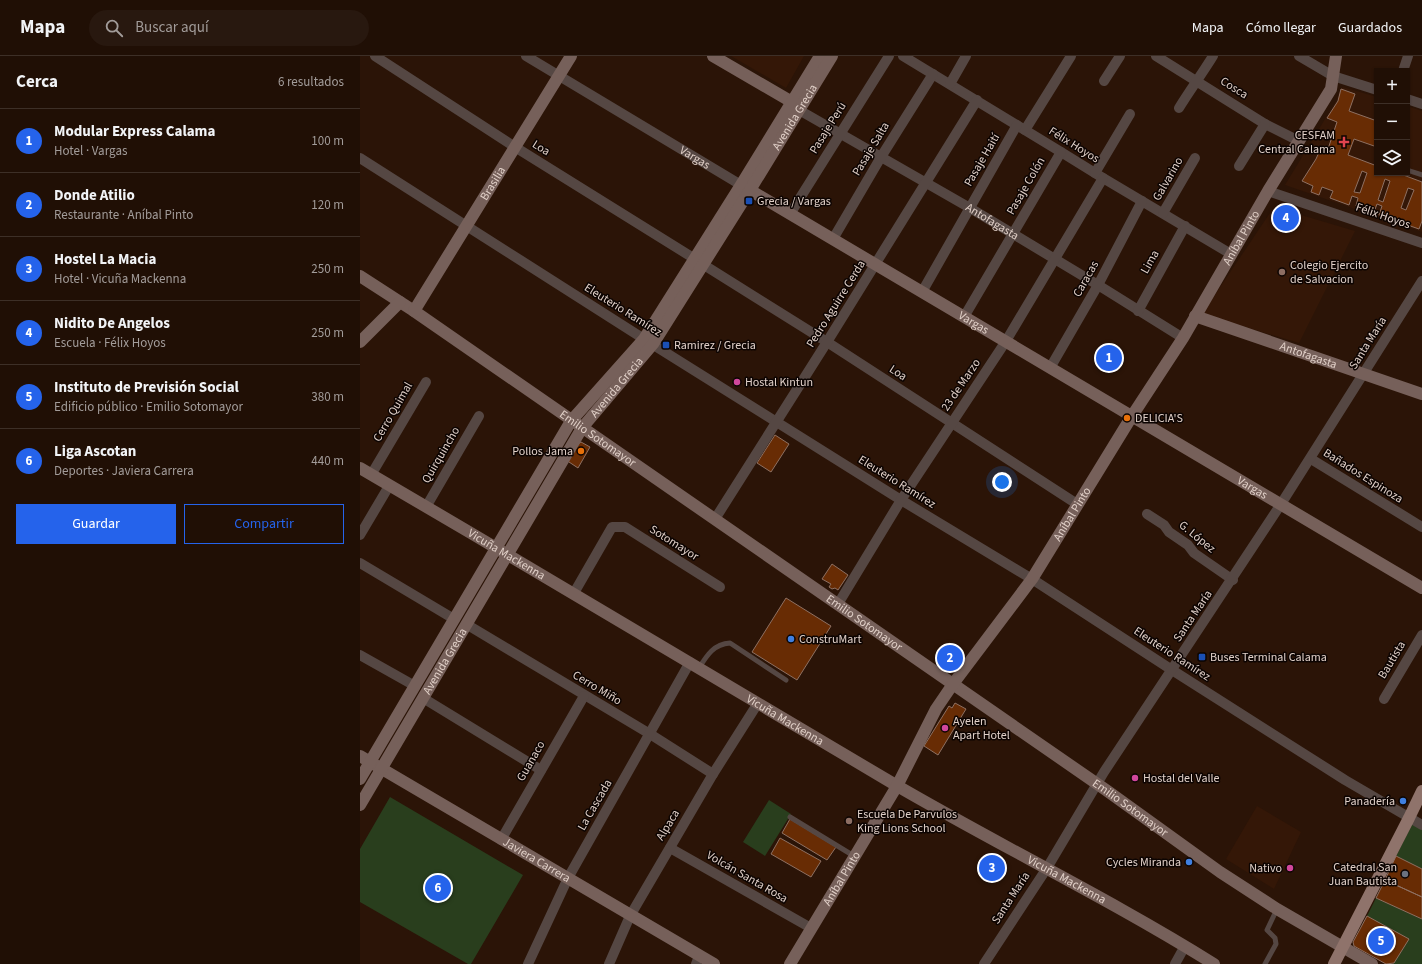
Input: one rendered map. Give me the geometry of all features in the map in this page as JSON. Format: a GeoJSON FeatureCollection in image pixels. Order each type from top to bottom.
{"type":"FeatureCollection","features":[{"type":"Feature","properties":{"kind":"main road"},"geometry":{"type":"LineString","coordinates":[[1334,964],[1422,791]]}},
{"type":"Feature","properties":{"kind":"street","name":"Loa"},"geometry":{"type":"LineString","coordinates":[[375,56],[515,147],[827,342],[1077,504]]}},
{"type":"Feature","properties":{"kind":"street","name":"Vargas"},"geometry":{"type":"LineString","coordinates":[[526,56],[1422,588]]}},
{"type":"Feature","properties":{"kind":"street","name":"Brasilia"},"geometry":{"type":"LineString","coordinates":[[414,311],[570,56]]}},
{"type":"Feature","properties":{"kind":"street","name":"Antofagasta"},"geometry":{"type":"LineString","coordinates":[[713,56],[840,134],[970,208],[1183,338]]}},
{"type":"Feature","properties":{"kind":"street","name":"Avenida Grecia"},"geometry":{"type":"LineString","coordinates":[[360,804],[582,428],[649,342],[746,188],[795,106],[820,56]]}},
{"type":"Feature","properties":{"kind":"street","name":"Avenida Grecia"},"geometry":{"type":"LineString","coordinates":[[795,106],[832,56]]}},
{"type":"Feature","properties":{"kind":"street","name":"Pasaje Perú"},"geometry":{"type":"LineString","coordinates":[[790,214],[888,56]]}},
{"type":"Feature","properties":{"kind":"street","name":"Félix Hoyos"},"geometry":{"type":"LineString","coordinates":[[903,56],[1099,176],[1186,226],[1231,254]]}},
{"type":"Feature","properties":{"kind":"street"},"geometry":{"type":"LineString","coordinates":[[950,84],[966,56]]}},
{"type":"Feature","properties":{"kind":"street"},"geometry":{"type":"LineString","coordinates":[[1021,127],[1071,56]]}},
{"type":"Feature","properties":{"kind":"street"},"geometry":{"type":"LineString","coordinates":[[1104,81],[1120,56]]}},
{"type":"Feature","properties":{"kind":"street","name":"Cosca"},"geometry":{"type":"LineString","coordinates":[[1156,56],[1265,124],[1298,141]]}},
{"type":"Feature","properties":{"kind":"street"},"geometry":{"type":"LineString","coordinates":[[1179,108],[1213,56]]}},
{"type":"Feature","properties":{"kind":"street"},"geometry":{"type":"LineString","coordinates":[[1299,56],[1333,76],[1374,89]]}},
{"type":"Feature","properties":{"kind":"street","name":"Aníbal Pinto"},"geometry":{"type":"LineString","coordinates":[[790,964],[897,786],[936,709],[952,684],[1032,579],[1132,416],[1183,338],[1268,191],[1330,89],[1336,56]]}},
{"type":"Feature","properties":{"kind":"street"},"geometry":{"type":"LineString","coordinates":[[1404,68],[1408,56]]}},
{"type":"Feature","properties":{"kind":"street","name":"Pasaje Salta"},"geometry":{"type":"LineString","coordinates":[[833,239],[881,157],[933,74]]}},
{"type":"Feature","properties":{"kind":"street","name":"Pedro Aguirre Cerda"},"geometry":{"type":"LineString","coordinates":[[715,519],[977,100]]}},
{"type":"Feature","properties":{"kind":"street"},"geometry":{"type":"LineString","coordinates":[[1410,100],[1422,104]]}},
{"type":"Feature","properties":{"kind":"street","name":"23 de Marzo"},"geometry":{"type":"LineString","coordinates":[[838,604],[901,500],[1006,342],[1055,260],[1130,114]]}},
{"type":"Feature","properties":{"kind":"street"},"geometry":{"type":"LineString","coordinates":[[1239,166],[1265,124]]}},
{"type":"Feature","properties":{"kind":"street","name":"Pasaje Haití"},"geometry":{"type":"LineString","coordinates":[[922,292],[970,208],[1021,127]]}},
{"type":"Feature","properties":{"kind":"street","name":"Pasaje Colón"},"geometry":{"type":"LineString","coordinates":[[964,317],[1061,152]]}},
{"type":"Feature","properties":{"kind":"street","name":"Eleuterio Ramírez"},"geometry":{"type":"LineString","coordinates":[[360,158],[901,500],[1032,579],[1345,780],[1422,825]]}},
{"type":"Feature","properties":{"kind":"street","name":"Galvarino"},"geometry":{"type":"LineString","coordinates":[[1163,213],[1195,158]]}},
{"type":"Feature","properties":{"kind":"street","name":"Félix Hoyos"},"geometry":{"type":"LineString","coordinates":[[1268,191],[1422,243]]}},
{"type":"Feature","properties":{"kind":"street","name":"Caracas"},"geometry":{"type":"LineString","coordinates":[[1050,368],[1098,285],[1142,201]]}},
{"type":"Feature","properties":{"kind":"street","name":"Lima"},"geometry":{"type":"LineString","coordinates":[[1138,311],[1186,226]]}},
{"type":"Feature","properties":{"kind":"street","name":"Emilio Sotomayor"},"geometry":{"type":"LineString","coordinates":[[360,276],[414,311],[838,604],[1097,784],[1220,872],[1277,910],[1372,964]]}},
{"type":"Feature","properties":{"kind":"street","name":"Santa María"},"geometry":{"type":"LineString","coordinates":[[984,964],[1047,868],[1097,784],[1233,580],[1311,459],[1422,281]]}},
{"type":"Feature","properties":{"kind":"street"},"geometry":{"type":"LineString","coordinates":[[360,342],[400,302]]}},
{"type":"Feature","properties":{"kind":"street","name":"Antofagasta"},"geometry":{"type":"LineString","coordinates":[[1195,316],[1422,394]]}},
{"type":"Feature","properties":{"kind":"street","name":"Avenida Grecia"},"geometry":{"type":"LineString","coordinates":[[360,779],[365,759],[415,686],[571,420],[649,342]]}},
{"type":"Feature","properties":{"kind":"street","name":"Cerro Quimal"},"geometry":{"type":"LineString","coordinates":[[371,475],[426,382]]}},
{"type":"Feature","properties":{"kind":"street","name":"Quirquincho"},"geometry":{"type":"LineString","coordinates":[[426,507],[479,416]]}},
{"type":"Feature","properties":{"kind":"street","name":"Bañados Espinoza"},"geometry":{"type":"LineString","coordinates":[[1311,459],[1422,527]]}},
{"type":"Feature","properties":{"kind":"street","name":"Vicuña Mackenna"},"geometry":{"type":"LineString","coordinates":[[360,468],[574,593],[897,786],[1047,868],[1214,964]]}},
{"type":"Feature","properties":{"kind":"street"},"geometry":{"type":"LineString","coordinates":[[360,535],[390,486]]}},
{"type":"Feature","properties":{"kind":"street","name":"G. López"},"geometry":{"type":"LineString","coordinates":[[1147,514],[1164,524],[1169,532],[1188,545],[1194,553],[1233,580]]}},
{"type":"Feature","properties":{"kind":"street","name":"Sotomayor"},"geometry":{"type":"LineString","coordinates":[[574,593],[612,527],[625,527],[720,587]]}},
{"type":"Feature","properties":{"kind":"street"},"geometry":{"type":"LineString","coordinates":[[360,563],[454,619]]}},
{"type":"Feature","properties":{"kind":"street","name":"Cerro Miño"},"geometry":{"type":"LineString","coordinates":[[466,624],[584,696],[650,734],[713,774]]}},
{"type":"Feature","properties":{"kind":"street","name":"Bautista"},"geometry":{"type":"LineString","coordinates":[[1384,699],[1422,635]]}},
{"type":"Feature","properties":{"kind":"street"},"geometry":{"type":"LineString","coordinates":[[360,655],[415,686]]}},
{"type":"Feature","properties":{"kind":"street","name":"La Cascada"},"geometry":{"type":"LineString","coordinates":[[528,964],[568,878],[650,734],[694,665]]}},
{"type":"Feature","properties":{"kind":"street","name":"Guanaco"},"geometry":{"type":"LineString","coordinates":[[501,840],[584,696]]}},
{"type":"Feature","properties":{"kind":"street"},"geometry":{"type":"LineString","coordinates":[[423,698],[541,770]]}},
{"type":"Feature","properties":{"kind":"street","name":"Alpaca"},"geometry":{"type":"LineString","coordinates":[[609,964],[630,916],[713,774],[758,703]]}},
{"type":"Feature","properties":{"kind":"street","name":"Javiera Carrera"},"geometry":{"type":"LineString","coordinates":[[365,759],[568,878],[698,960],[714,964]]}},
{"type":"Feature","properties":{"kind":"street","name":"Volcán Santa Rosa"},"geometry":{"type":"LineString","coordinates":[[670,848],[811,928]]}},
{"type":"Feature","properties":{"kind":"street"},"geometry":{"type":"LineString","coordinates":[[1175,964],[1185,946]]}},
{"type":"Feature","properties":{"kind":"lane"},"geometry":{"type":"LineString","coordinates":[[1410,171],[1422,176]]}},
{"type":"Feature","properties":{"kind":"lane"},"geometry":{"type":"LineString","coordinates":[[694,665],[720,645],[730,643],[786,680]]}},
{"type":"Feature","properties":{"kind":"lane"},"geometry":{"type":"LineString","coordinates":[[790,817],[854,856]]}},
{"type":"Feature","properties":{"kind":"lane"},"geometry":{"type":"LineString","coordinates":[[1265,964],[1276,944],[1275,938],[1267,930],[1277,910]]}},
{"type":"Feature","properties":{"kind":"shaded area"},"geometry":{"type":"Polygon","coordinates":[[[731,56],[804,56],[786,88],[731,56]]]}},
{"type":"Feature","properties":{"kind":"shaded area","name":"CESFAM Central Calama"},"geometry":{"type":"Polygon","coordinates":[[[1343,87],[1374,96],[1374,176],[1410,176],[1410,107],[1422,111],[1422,232],[1285,185],[1336,101],[1340,90],[1343,87]]]}},
{"type":"Feature","properties":{"kind":"shaded area","name":"Colegio Ejercito de Salvacion"},"geometry":{"type":"Polygon","coordinates":[[[1274,207],[1355,231],[1299,343],[1202,314],[1274,207]]]}},
{"type":"Feature","properties":{"kind":"shaded area"},"geometry":{"type":"Polygon","coordinates":[[[1257,806],[1301,832],[1274,889],[1226,859],[1257,806]]]}},
{"type":"Feature","properties":{"kind":"green space"},"geometry":{"type":"Polygon","coordinates":[[[390,797],[523,875],[471,964],[468,964],[360,902],[360,849],[390,797]]]}},
{"type":"Feature","properties":{"kind":"green space"},"geometry":{"type":"Polygon","coordinates":[[[769,800],[791,814],[765,856],[743,842],[769,800]]]}},
{"type":"Feature","properties":{"kind":"green space"},"geometry":{"type":"Polygon","coordinates":[[[1413,823],[1422,829],[1422,869],[1396,856],[1413,823]]]}},
{"type":"Feature","properties":{"kind":"green space"},"geometry":{"type":"Polygon","coordinates":[[[1376,898],[1422,919],[1422,964],[1393,964],[1408,939],[1367,916],[1376,898]]]}},
{"type":"Feature","properties":{"kind":"building"},"geometry":{"type":"Polygon","coordinates":[[[1341,89],[1355,94],[1349,111],[1374,120],[1374,146],[1354,139],[1348,155],[1374,165],[1374,176],[1406,176],[1422,182],[1422,221],[1419,229],[1379,215],[1382,206],[1377,204],[1374,212],[1356,206],[1358,198],[1352,196],[1349,205],[1330,198],[1333,191],[1322,187],[1319,195],[1311,192],[1313,186],[1302,181],[1320,150],[1327,152],[1337,122],[1327,118],[1338,101],[1341,89]],[[1362,171],[1354,192],[1360,193],[1367,173],[1362,171]],[[1385,179],[1378,200],[1383,202],[1390,181],[1385,179]],[[1408,188],[1401,208],[1406,210],[1414,190],[1408,188]]]}},
{"type":"Feature","properties":{"kind":"building"},"geometry":{"type":"Polygon","coordinates":[[[775,435],[789,444],[771,472],[757,463],[775,435]]]}},
{"type":"Feature","properties":{"kind":"building","name":"Pollos Jama"},"geometry":{"type":"Polygon","coordinates":[[[581,442],[590,447],[578,468],[566,460],[581,442]]]}},
{"type":"Feature","properties":{"kind":"building"},"geometry":{"type":"Polygon","coordinates":[[[832,564],[848,575],[838,590],[829,587],[831,584],[822,579],[832,564]]]}},
{"type":"Feature","properties":{"kind":"building","name":"ConstruMart"},"geometry":{"type":"Polygon","coordinates":[[[786,598],[831,626],[797,680],[752,652],[786,598]]]}},
{"type":"Feature","properties":{"kind":"building"},"geometry":{"type":"Polygon","coordinates":[[[949,643],[963,652],[952,670],[948,671],[937,663],[949,643]]]}},
{"type":"Feature","properties":{"kind":"building","name":"Ayelen Apart Hotel"},"geometry":{"type":"Polygon","coordinates":[[[955,703],[966,709],[938,755],[924,746],[949,706],[952,708],[955,703]]]}},
{"type":"Feature","properties":{"kind":"building"},"geometry":{"type":"Polygon","coordinates":[[[790,819],[836,847],[827,860],[782,833],[790,819]]]}},
{"type":"Feature","properties":{"kind":"building"},"geometry":{"type":"Polygon","coordinates":[[[780,838],[821,861],[811,877],[771,854],[780,838]]]}},
{"type":"Feature","properties":{"kind":"building","name":"Catedral San Juan Bautista"},"geometry":{"type":"Polygon","coordinates":[[[1396,856],[1422,869],[1422,897],[1385,880],[1396,856]]]}},
{"type":"Feature","properties":{"kind":"building"},"geometry":{"type":"Polygon","coordinates":[[[1385,880],[1422,897],[1422,919],[1376,898],[1385,880]]]}},
{"type":"Feature","properties":{"kind":"building"},"geometry":{"type":"Polygon","coordinates":[[[1367,916],[1409,939],[1394,963],[1386,964],[1354,946],[1353,942],[1367,916]]]}},
{"type":"Feature","properties":{"kind":"place","name":"CESFAM Central Calama"},"geometry":{"type":"Point","coordinates":[1344,142]}},
{"type":"Feature","properties":{"kind":"place","name":"Grecia / Vargas"},"geometry":{"type":"Point","coordinates":[749,201]}},
{"type":"Feature","properties":{"kind":"place","name":"Nidito De Angelos"},"geometry":{"type":"Point","coordinates":[1286,218]}},
{"type":"Feature","properties":{"kind":"place","name":"Colegio Ejercito de Salvacion"},"geometry":{"type":"Point","coordinates":[1282,272]}},
{"type":"Feature","properties":{"kind":"place","name":"Ramirez / Grecia"},"geometry":{"type":"Point","coordinates":[666,345]}},
{"type":"Feature","properties":{"kind":"place","name":"Modular Express Calama"},"geometry":{"type":"Point","coordinates":[1109,358]}},
{"type":"Feature","properties":{"kind":"place","name":"Hostal Kintun"},"geometry":{"type":"Point","coordinates":[737,382]}},
{"type":"Feature","properties":{"kind":"place","name":"DELICIA'S"},"geometry":{"type":"Point","coordinates":[1127,418]}},
{"type":"Feature","properties":{"kind":"place","name":"Pollos Jama"},"geometry":{"type":"Point","coordinates":[581,451]}},
{"type":"Feature","properties":{"kind":"place","name":"ConstruMart"},"geometry":{"type":"Point","coordinates":[791,639]}},
{"type":"Feature","properties":{"kind":"place","name":"Buses Terminal Calama"},"geometry":{"type":"Point","coordinates":[1202,657]}},
{"type":"Feature","properties":{"kind":"place","name":"Donde Atilio"},"geometry":{"type":"Point","coordinates":[950,658]}},
{"type":"Feature","properties":{"kind":"place","name":"Ayelen Apart Hotel"},"geometry":{"type":"Point","coordinates":[945,728]}},
{"type":"Feature","properties":{"kind":"place","name":"Hostal del Valle"},"geometry":{"type":"Point","coordinates":[1135,778]}},
{"type":"Feature","properties":{"kind":"place","name":"Panadería"},"geometry":{"type":"Point","coordinates":[1403,801]}},
{"type":"Feature","properties":{"kind":"place","name":"Escuela De Parvulos King Lions School"},"geometry":{"type":"Point","coordinates":[849,821]}},
{"type":"Feature","properties":{"kind":"place","name":"Cycles Miranda"},"geometry":{"type":"Point","coordinates":[1189,862]}},
{"type":"Feature","properties":{"kind":"place","name":"Hostel La Macia"},"geometry":{"type":"Point","coordinates":[992,868]}},
{"type":"Feature","properties":{"kind":"place","name":"Nativo"},"geometry":{"type":"Point","coordinates":[1290,868]}},
{"type":"Feature","properties":{"kind":"place","name":"Catedral San Juan Bautista"},"geometry":{"type":"Point","coordinates":[1405,874]}},
{"type":"Feature","properties":{"kind":"place","name":"Liga Ascotan"},"geometry":{"type":"Point","coordinates":[438,888]}},
{"type":"Feature","properties":{"kind":"place","name":"Instituto de Previsión Social"},"geometry":{"type":"Point","coordinates":[1381,941]}}]}
